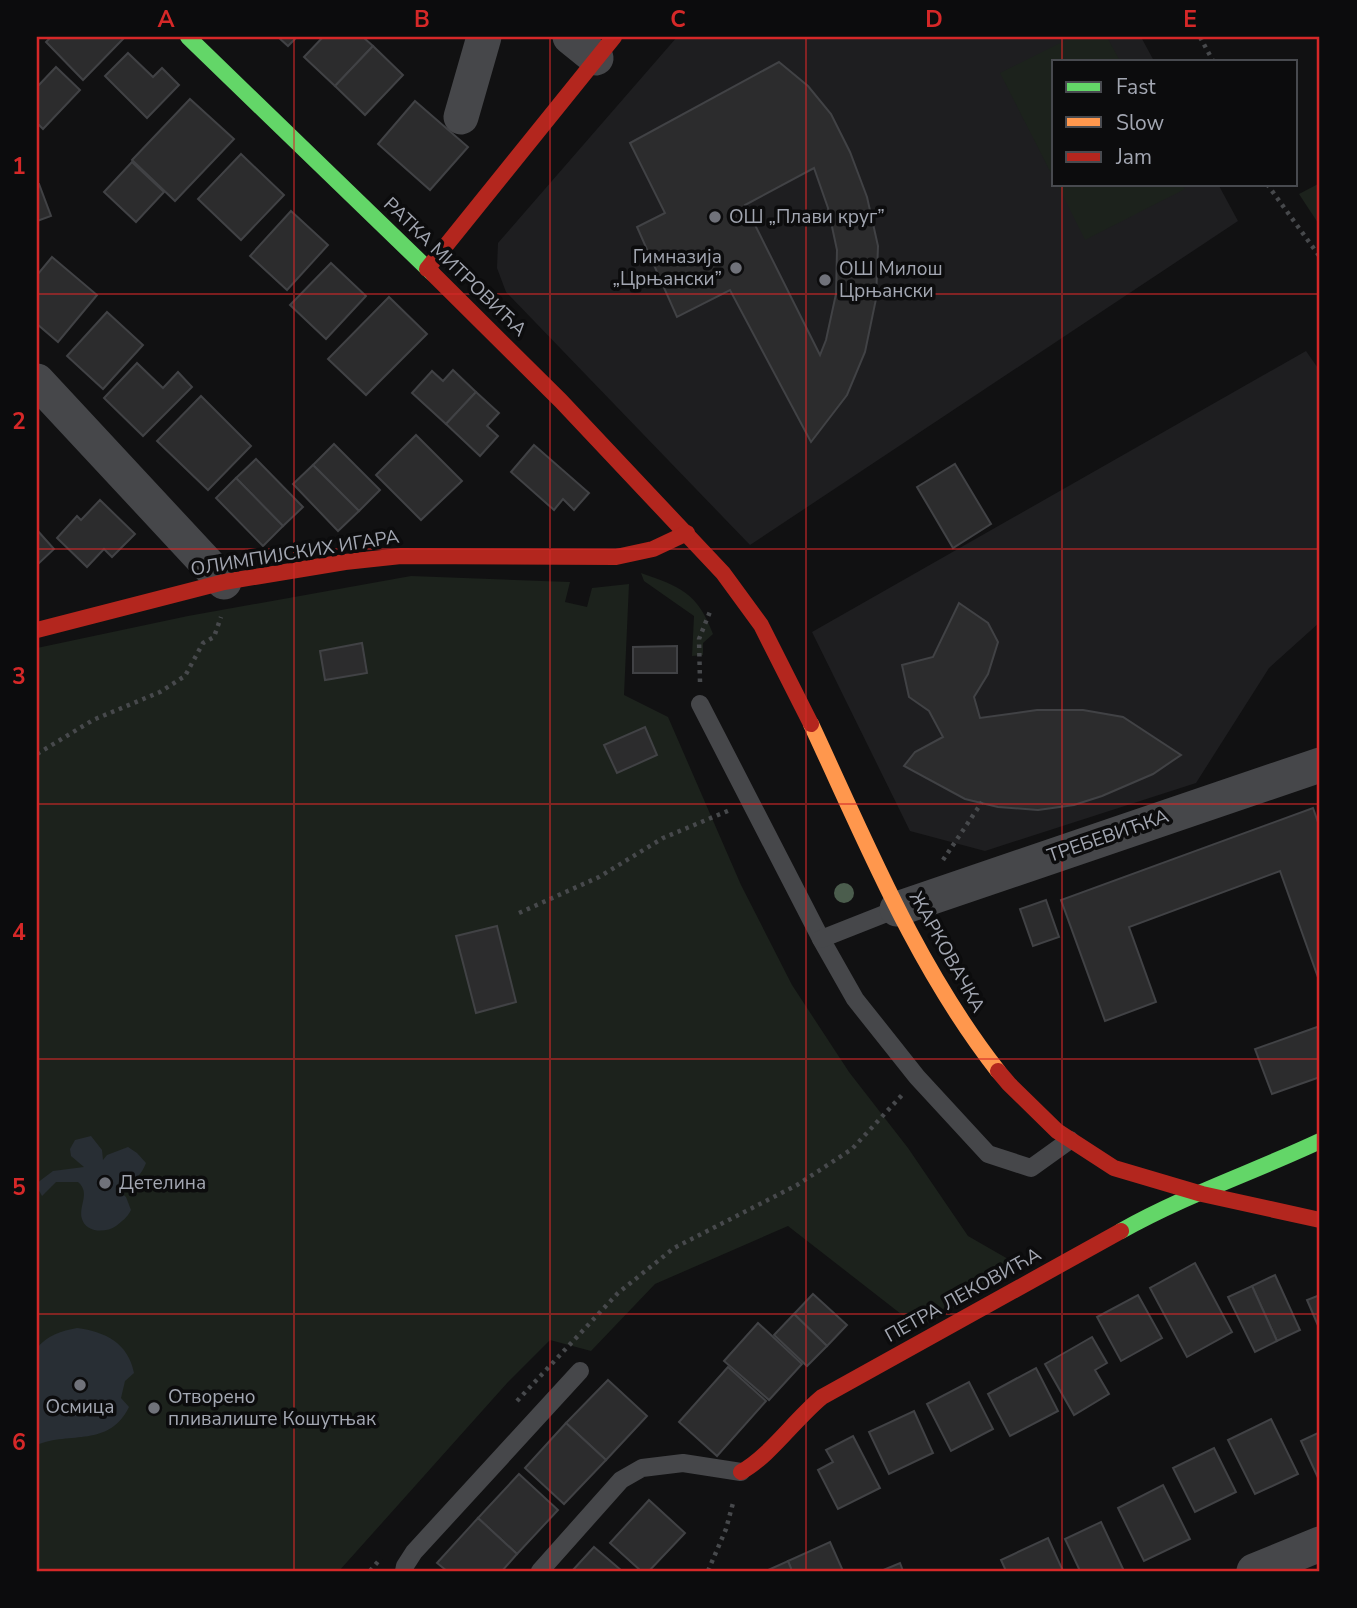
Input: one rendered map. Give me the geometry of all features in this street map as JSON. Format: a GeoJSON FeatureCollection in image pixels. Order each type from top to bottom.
{"type":"FeatureCollection","features":[{"type":"Feature","properties":{"kind":"street","name":"РАТКА МИТРОВИЋА"},"geometry":{"type":"LineString","coordinates":[[188,37],[558,398],[687,533]]}},
{"type":"Feature","properties":{"kind":"street"},"geometry":{"type":"LineString","coordinates":[[461,117],[484,37]]}},
{"type":"Feature","properties":{"kind":"street"},"geometry":{"type":"LineString","coordinates":[[427,269],[593,44]]}},
{"type":"Feature","properties":{"kind":"street"},"geometry":{"type":"LineString","coordinates":[[37,380],[224,582]]}},
{"type":"Feature","properties":{"kind":"street","name":"ОЛИМПИЈСКИХ ИГАРА"},"geometry":{"type":"LineString","coordinates":[[37,630],[224,582],[345,562],[401,556],[626,555],[653,549],[687,533]]}},
{"type":"Feature","properties":{"kind":"street","name":"ЖАРКОВАЧКА"},"geometry":{"type":"LineString","coordinates":[[687,533],[723,573],[767,632],[897,909],[949,1005],[977,1046],[1029,1107],[1070,1140],[1114,1167],[1196,1193],[1320,1220]]}},
{"type":"Feature","properties":{"kind":"street","name":"ТРЕБЕВИЋКА"},"geometry":{"type":"LineString","coordinates":[[897,909],[1320,765]]}},
{"type":"Feature","properties":{"kind":"street","name":"ПЕТРА ЛЕКОВИЋА"},"geometry":{"type":"LineString","coordinates":[[741,1472],[752,1466],[803,1412],[822,1397],[1135,1223],[1196,1193],[1265,1167],[1320,1141]]}},
{"type":"Feature","properties":{"kind":"street"},"geometry":{"type":"LineString","coordinates":[[1254,1571],[1320,1544]]}},
{"type":"Feature","properties":{"kind":"lane"},"geometry":{"type":"LineString","coordinates":[[700,704],[821,939],[855,999],[917,1077],[988,1154],[1031,1168],[1070,1140]]}},
{"type":"Feature","properties":{"kind":"lane"},"geometry":{"type":"LineString","coordinates":[[821,939],[897,909]]}},
{"type":"Feature","properties":{"kind":"lane"},"geometry":{"type":"LineString","coordinates":[[404,1571],[414,1552],[580,1371]]}},
{"type":"Feature","properties":{"kind":"lane"},"geometry":{"type":"LineString","coordinates":[[540,1571],[621,1480],[642,1468],[683,1464],[741,1472]]}},
{"type":"Feature","properties":{"kind":"path"},"geometry":{"type":"LineString","coordinates":[[1200,37],[1212,60]]}},
{"type":"Feature","properties":{"kind":"path"},"geometry":{"type":"LineString","coordinates":[[1267,186],[1320,257]]}},
{"type":"Feature","properties":{"kind":"path"},"geometry":{"type":"LineString","coordinates":[[37,754],[93,720],[160,692],[185,676],[203,643],[214,637],[224,610],[224,582]]}},
{"type":"Feature","properties":{"kind":"path"},"geometry":{"type":"LineString","coordinates":[[700,704],[699,639],[712,605]]}},
{"type":"Feature","properties":{"kind":"path"},"geometry":{"type":"LineString","coordinates":[[519,914],[599,877],[663,838],[750,801]]}},
{"type":"Feature","properties":{"kind":"path"},"geometry":{"type":"LineString","coordinates":[[942,861],[982,803]]}},
{"type":"Feature","properties":{"kind":"path"},"geometry":{"type":"LineString","coordinates":[[514,1404],[618,1293],[674,1248],[797,1185],[852,1149],[885,1116],[917,1077]]}},
{"type":"Feature","properties":{"kind":"path"},"geometry":{"type":"LineString","coordinates":[[708,1571],[726,1529],[741,1472]]}},
{"type":"Feature","properties":{"kind":"path"},"geometry":{"type":"LineString","coordinates":[[370,1571],[386,1552]]}},
{"type":"Feature","properties":{"kind":"shaded area","name":"ОШ Милош Црњански"},"geometry":{"type":"Polygon","coordinates":[[[677,37],[1141,37],[1153,60],[1052,60],[1052,186],[1219,186],[1238,221],[750,545],[506,292],[497,268],[498,243],[677,37]]]}},
{"type":"Feature","properties":{"kind":"shaded area"},"geometry":{"type":"Polygon","coordinates":[[[1072,37],[1107,37],[1119,60],[1052,60],[1052,175],[1000,73],[1072,37]]]}},
{"type":"Feature","properties":{"kind":"shaded area"},"geometry":{"type":"Polygon","coordinates":[[[1320,183],[1320,226],[1299,194],[1320,183]]]}},
{"type":"Feature","properties":{"kind":"shaded area"},"geometry":{"type":"Polygon","coordinates":[[[1058,186],[1183,186],[1185,189],[1085,240],[1058,186]]]}},
{"type":"Feature","properties":{"kind":"shaded area"},"geometry":{"type":"Polygon","coordinates":[[[1306,351],[1320,371],[1320,622],[1269,668],[1196,783],[985,851],[910,831],[812,632],[1306,351]]]}},
{"type":"Feature","properties":{"kind":"shaded area"},"geometry":{"type":"Polygon","coordinates":[[[641,573],[677,587],[701,609],[713,634],[703,643],[703,655],[692,656],[694,616],[644,581],[641,573]]]}},
{"type":"Feature","properties":{"kind":"shaded area"},"geometry":{"type":"Polygon","coordinates":[[[411,576],[570,582],[565,602],[587,607],[592,588],[629,584],[624,695],[668,717],[741,885],[792,985],[849,1072],[908,1148],[968,1236],[1022,1267],[919,1328],[788,1226],[655,1284],[591,1351],[550,1340],[508,1382],[339,1571],[37,1571],[37,648],[188,616],[411,576]]]}},
{"type":"Feature","properties":{"kind":"shaded area","name":"Детелина"},"geometry":{"type":"Polygon","coordinates":[[[91,1136],[102,1150],[103,1160],[107,1155],[128,1147],[146,1163],[135,1179],[116,1188],[126,1197],[131,1210],[116,1226],[107,1230],[92,1229],[84,1224],[81,1214],[84,1191],[78,1182],[56,1182],[42,1196],[37,1187],[37,1183],[53,1171],[84,1167],[71,1156],[70,1149],[75,1140],[91,1136]]]}},
{"type":"Feature","properties":{"kind":"shaded area","name":"Осмица"},"geometry":{"type":"Polygon","coordinates":[[[77,1328],[106,1336],[127,1354],[134,1373],[125,1381],[121,1398],[129,1407],[121,1420],[100,1433],[37,1445],[37,1348],[55,1334],[77,1328]]]}},
{"type":"Feature","properties":{"kind":"building"},"geometry":{"type":"Polygon","coordinates":[[[51,37],[123,39],[83,80],[46,42],[51,37]]]}},
{"type":"Feature","properties":{"kind":"building"},"geometry":{"type":"Polygon","coordinates":[[[278,37],[297,37],[288,46],[278,37]]]}},
{"type":"Feature","properties":{"kind":"building"},"geometry":{"type":"Polygon","coordinates":[[[323,37],[363,37],[373,46],[335,86],[304,57],[323,37]]]}},
{"type":"Feature","properties":{"kind":"building"},"geometry":{"type":"Polygon","coordinates":[[[373,46],[403,75],[365,115],[335,86],[373,46]]]}},
{"type":"Feature","properties":{"kind":"building"},"geometry":{"type":"Polygon","coordinates":[[[128,53],[153,77],[162,68],[179,85],[147,118],[105,76],[128,53]]]}},
{"type":"Feature","properties":{"kind":"building"},"geometry":{"type":"Polygon","coordinates":[[[779,62],[808,86],[831,114],[850,152],[867,197],[878,246],[876,299],[865,352],[847,395],[811,442],[730,290],[677,317],[637,227],[665,213],[630,143],[779,62]],[[814,168],[745,205],[820,355],[836,294],[837,250],[828,208],[814,168]]]}},
{"type":"Feature","properties":{"kind":"building"},"geometry":{"type":"Polygon","coordinates":[[[56,67],[80,90],[43,129],[37,123],[37,87],[56,67]]]}},
{"type":"Feature","properties":{"kind":"building"},"geometry":{"type":"Polygon","coordinates":[[[190,99],[234,139],[175,201],[132,160],[190,99]]]}},
{"type":"Feature","properties":{"kind":"building"},"geometry":{"type":"Polygon","coordinates":[[[415,101],[468,147],[430,190],[378,144],[415,101]]]}},
{"type":"Feature","properties":{"kind":"building"},"geometry":{"type":"Polygon","coordinates":[[[241,154],[284,195],[241,240],[198,199],[241,154]]]}},
{"type":"Feature","properties":{"kind":"building"},"geometry":{"type":"Polygon","coordinates":[[[132,162],[164,192],[136,222],[104,192],[132,162]]]}},
{"type":"Feature","properties":{"kind":"building"},"geometry":{"type":"Polygon","coordinates":[[[37,184],[51,216],[37,221],[37,184]]]}},
{"type":"Feature","properties":{"kind":"building"},"geometry":{"type":"Polygon","coordinates":[[[291,211],[328,245],[287,290],[250,256],[291,211]]]}},
{"type":"Feature","properties":{"kind":"building"},"geometry":{"type":"Polygon","coordinates":[[[52,257],[97,295],[58,342],[37,324],[37,275],[52,257]]]}},
{"type":"Feature","properties":{"kind":"building"},"geometry":{"type":"Polygon","coordinates":[[[331,263],[366,296],[326,339],[290,305],[331,263]]]}},
{"type":"Feature","properties":{"kind":"building"},"geometry":{"type":"Polygon","coordinates":[[[389,297],[427,334],[366,395],[328,359],[389,297]]]}},
{"type":"Feature","properties":{"kind":"building"},"geometry":{"type":"Polygon","coordinates":[[[107,312],[143,345],[103,389],[67,356],[107,312]]]}},
{"type":"Feature","properties":{"kind":"building"},"geometry":{"type":"Polygon","coordinates":[[[137,363],[163,388],[178,372],[192,387],[143,436],[104,398],[137,363]]]}},
{"type":"Feature","properties":{"kind":"building"},"geometry":{"type":"Polygon","coordinates":[[[453,370],[476,392],[446,424],[412,393],[432,371],[443,381],[453,370]]]}},
{"type":"Feature","properties":{"kind":"building"},"geometry":{"type":"Polygon","coordinates":[[[476,392],[499,413],[487,426],[498,436],[480,456],[446,424],[476,392]]]}},
{"type":"Feature","properties":{"kind":"building"},"geometry":{"type":"Polygon","coordinates":[[[201,396],[251,446],[208,490],[157,441],[201,396]]]}},
{"type":"Feature","properties":{"kind":"building"},"geometry":{"type":"Polygon","coordinates":[[[416,435],[462,481],[421,520],[376,475],[416,435]]]}},
{"type":"Feature","properties":{"kind":"building"},"geometry":{"type":"Polygon","coordinates":[[[334,444],[380,490],[359,511],[313,465],[334,444]]]}},
{"type":"Feature","properties":{"kind":"building"},"geometry":{"type":"Polygon","coordinates":[[[534,445],[589,493],[574,510],[563,499],[554,510],[511,472],[534,445]]]}},
{"type":"Feature","properties":{"kind":"building"},"geometry":{"type":"Polygon","coordinates":[[[256,459],[303,507],[283,526],[236,478],[256,459]]]}},
{"type":"Feature","properties":{"kind":"building"},"geometry":{"type":"Polygon","coordinates":[[[955,464],[991,524],[953,548],[917,487],[955,464]]]}},
{"type":"Feature","properties":{"kind":"building"},"geometry":{"type":"Polygon","coordinates":[[[313,465],[359,511],[338,531],[293,484],[313,465]]]}},
{"type":"Feature","properties":{"kind":"building"},"geometry":{"type":"Polygon","coordinates":[[[236,478],[283,526],[263,546],[216,498],[236,478]]]}},
{"type":"Feature","properties":{"kind":"building"},"geometry":{"type":"Polygon","coordinates":[[[100,500],[135,534],[112,557],[104,549],[87,567],[57,538],[77,516],[81,520],[100,500]]]}},
{"type":"Feature","properties":{"kind":"building"},"geometry":{"type":"Polygon","coordinates":[[[37,530],[54,549],[37,565],[37,530]]]}},
{"type":"Feature","properties":{"kind":"building"},"geometry":{"type":"Polygon","coordinates":[[[959,603],[988,623],[998,642],[988,674],[974,697],[980,718],[1037,710],[1083,710],[1123,717],[1181,755],[1153,774],[1102,796],[1074,805],[1038,810],[998,807],[965,799],[904,766],[915,752],[943,737],[929,711],[909,697],[902,665],[933,657],[959,603]]]}},
{"type":"Feature","properties":{"kind":"building"},"geometry":{"type":"Polygon","coordinates":[[[362,643],[367,673],[325,680],[320,651],[362,643]]]}},
{"type":"Feature","properties":{"kind":"building"},"geometry":{"type":"Polygon","coordinates":[[[677,646],[677,673],[633,673],[633,647],[677,646]]]}},
{"type":"Feature","properties":{"kind":"building"},"geometry":{"type":"Polygon","coordinates":[[[645,727],[657,755],[617,773],[604,745],[645,727]]]}},
{"type":"Feature","properties":{"kind":"building"},"geometry":{"type":"Polygon","coordinates":[[[1313,808],[1320,828],[1320,983],[1280,871],[1129,927],[1156,1002],[1105,1021],[1061,900],[1313,808]]]}},
{"type":"Feature","properties":{"kind":"building"},"geometry":{"type":"Polygon","coordinates":[[[1046,900],[1059,937],[1033,946],[1020,909],[1046,900]]]}},
{"type":"Feature","properties":{"kind":"building"},"geometry":{"type":"Polygon","coordinates":[[[497,926],[516,1002],[476,1013],[456,936],[497,926]]]}},
{"type":"Feature","properties":{"kind":"building"},"geometry":{"type":"Polygon","coordinates":[[[1320,1026],[1320,1077],[1272,1094],[1255,1049],[1320,1026]]]}},
{"type":"Feature","properties":{"kind":"building"},"geometry":{"type":"Polygon","coordinates":[[[1195,1263],[1232,1332],[1187,1357],[1150,1288],[1195,1263]]]}},
{"type":"Feature","properties":{"kind":"building"},"geometry":{"type":"Polygon","coordinates":[[[1275,1275],[1300,1330],[1277,1341],[1252,1286],[1275,1275]]]}},
{"type":"Feature","properties":{"kind":"building"},"geometry":{"type":"Polygon","coordinates":[[[1252,1286],[1277,1341],[1255,1352],[1228,1297],[1252,1286]]]}},
{"type":"Feature","properties":{"kind":"building"},"geometry":{"type":"Polygon","coordinates":[[[813,1294],[847,1325],[827,1346],[794,1314],[813,1294]]]}},
{"type":"Feature","properties":{"kind":"building"},"geometry":{"type":"Polygon","coordinates":[[[1138,1295],[1162,1338],[1121,1361],[1097,1317],[1138,1295]]]}},
{"type":"Feature","properties":{"kind":"building"},"geometry":{"type":"Polygon","coordinates":[[[1320,1295],[1320,1330],[1307,1300],[1320,1295]]]}},
{"type":"Feature","properties":{"kind":"building"},"geometry":{"type":"Polygon","coordinates":[[[794,1314],[827,1346],[807,1366],[774,1335],[794,1314]]]}},
{"type":"Feature","properties":{"kind":"building"},"geometry":{"type":"Polygon","coordinates":[[[758,1323],[802,1364],[769,1400],[724,1361],[758,1323]]]}},
{"type":"Feature","properties":{"kind":"building"},"geometry":{"type":"Polygon","coordinates":[[[1092,1337],[1107,1363],[1095,1370],[1109,1394],[1074,1415],[1045,1364],[1092,1337]]]}},
{"type":"Feature","properties":{"kind":"building"},"geometry":{"type":"Polygon","coordinates":[[[728,1367],[766,1401],[717,1456],[679,1422],[728,1367]]]}},
{"type":"Feature","properties":{"kind":"building"},"geometry":{"type":"Polygon","coordinates":[[[1036,1368],[1058,1411],[1010,1436],[988,1394],[1036,1368]]]}},
{"type":"Feature","properties":{"kind":"building"},"geometry":{"type":"Polygon","coordinates":[[[608,1380],[647,1416],[606,1460],[566,1423],[608,1380]]]}},
{"type":"Feature","properties":{"kind":"building"},"geometry":{"type":"Polygon","coordinates":[[[969,1382],[993,1429],[951,1451],[927,1404],[969,1382]]]}},
{"type":"Feature","properties":{"kind":"building"},"geometry":{"type":"Polygon","coordinates":[[[914,1411],[933,1453],[889,1474],[869,1432],[914,1411]]]}},
{"type":"Feature","properties":{"kind":"building"},"geometry":{"type":"Polygon","coordinates":[[[1271,1419],[1298,1474],[1255,1494],[1228,1440],[1271,1419]]]}},
{"type":"Feature","properties":{"kind":"building"},"geometry":{"type":"Polygon","coordinates":[[[566,1423],[606,1460],[564,1504],[525,1468],[566,1423]]]}},
{"type":"Feature","properties":{"kind":"building"},"geometry":{"type":"Polygon","coordinates":[[[1320,1432],[1320,1482],[1301,1441],[1320,1432]]]}},
{"type":"Feature","properties":{"kind":"building"},"geometry":{"type":"Polygon","coordinates":[[[853,1436],[880,1488],[838,1509],[818,1470],[833,1462],[826,1450],[853,1436]]]}},
{"type":"Feature","properties":{"kind":"building"},"geometry":{"type":"Polygon","coordinates":[[[1214,1448],[1236,1492],[1195,1512],[1173,1468],[1214,1448]]]}},
{"type":"Feature","properties":{"kind":"building"},"geometry":{"type":"Polygon","coordinates":[[[519,1474],[558,1510],[517,1554],[478,1518],[519,1474]]]}},
{"type":"Feature","properties":{"kind":"building"},"geometry":{"type":"Polygon","coordinates":[[[1163,1485],[1190,1539],[1144,1561],[1118,1508],[1163,1485]]]}},
{"type":"Feature","properties":{"kind":"building"},"geometry":{"type":"Polygon","coordinates":[[[649,1500],[685,1533],[649,1571],[641,1571],[610,1543],[649,1500]]]}},
{"type":"Feature","properties":{"kind":"building"},"geometry":{"type":"Polygon","coordinates":[[[478,1518],[517,1554],[502,1571],[447,1571],[437,1563],[478,1518]]]}},
{"type":"Feature","properties":{"kind":"building"},"geometry":{"type":"Polygon","coordinates":[[[1101,1522],[1124,1571],[1080,1571],[1065,1539],[1101,1522]]]}},
{"type":"Feature","properties":{"kind":"building"},"geometry":{"type":"Polygon","coordinates":[[[1048,1538],[1063,1571],[1006,1571],[1001,1560],[1048,1538]]]}},
{"type":"Feature","properties":{"kind":"building"},"geometry":{"type":"Polygon","coordinates":[[[830,1542],[843,1571],[792,1571],[788,1561],[830,1542]]]}},
{"type":"Feature","properties":{"kind":"building"},"geometry":{"type":"Polygon","coordinates":[[[594,1547],[622,1571],[572,1571],[594,1547]]]}},
{"type":"Feature","properties":{"kind":"building"},"geometry":{"type":"Polygon","coordinates":[[[788,1561],[792,1571],[766,1571],[788,1561]]]}},
{"type":"Feature","properties":{"kind":"building"},"geometry":{"type":"Polygon","coordinates":[[[900,1563],[903,1571],[881,1571],[900,1563]]]}},
{"type":"Feature","properties":{"kind":"traffic: fast"},"geometry":{"type":"LineString","coordinates":[[188,37],[432,273]]}},
{"type":"Feature","properties":{"kind":"traffic: fast"},"geometry":{"type":"LineString","coordinates":[[1121,1231],[1170,1206],[1320,1141]]}},
{"type":"Feature","properties":{"kind":"traffic: slow"},"geometry":{"type":"LineString","coordinates":[[811,724],[873,859],[918,947],[969,1031],[998,1071]]}},
{"type":"Feature","properties":{"kind":"traffic: jam"},"geometry":{"type":"LineString","coordinates":[[427,269],[614,37]]}},
{"type":"Feature","properties":{"kind":"traffic: jam"},"geometry":{"type":"LineString","coordinates":[[432,273],[561,401],[723,573],[761,625],[811,724]]}},
{"type":"Feature","properties":{"kind":"traffic: jam"},"geometry":{"type":"LineString","coordinates":[[37,630],[224,582],[345,562],[401,556],[616,557],[653,549],[687,533]]}},
{"type":"Feature","properties":{"kind":"traffic: jam"},"geometry":{"type":"LineString","coordinates":[[998,1071],[1057,1131],[1114,1168],[1202,1194],[1320,1220]]}},
{"type":"Feature","properties":{"kind":"traffic: jam"},"geometry":{"type":"LineString","coordinates":[[741,1472],[762,1457],[822,1397],[1121,1231]]}},
{"type":"Feature","properties":{"kind":"place","name":"ОШ „Плави круг”"},"geometry":{"type":"Point","coordinates":[715,217]}},
{"type":"Feature","properties":{"kind":"place","name":"Гимназија „Црњански”"},"geometry":{"type":"Point","coordinates":[736,268]}},
{"type":"Feature","properties":{"kind":"place","name":"ОШ Милош Црњански"},"geometry":{"type":"Point","coordinates":[825,280]}},
{"type":"Feature","properties":{"kind":"place","name":"Детелина"},"geometry":{"type":"Point","coordinates":[105,1183]}},
{"type":"Feature","properties":{"kind":"place","name":"Осмица"},"geometry":{"type":"Point","coordinates":[80,1385]}},
{"type":"Feature","properties":{"kind":"place","name":"Отворено пливалиште Кошутњак"},"geometry":{"type":"Point","coordinates":[154,1408]}}]}
